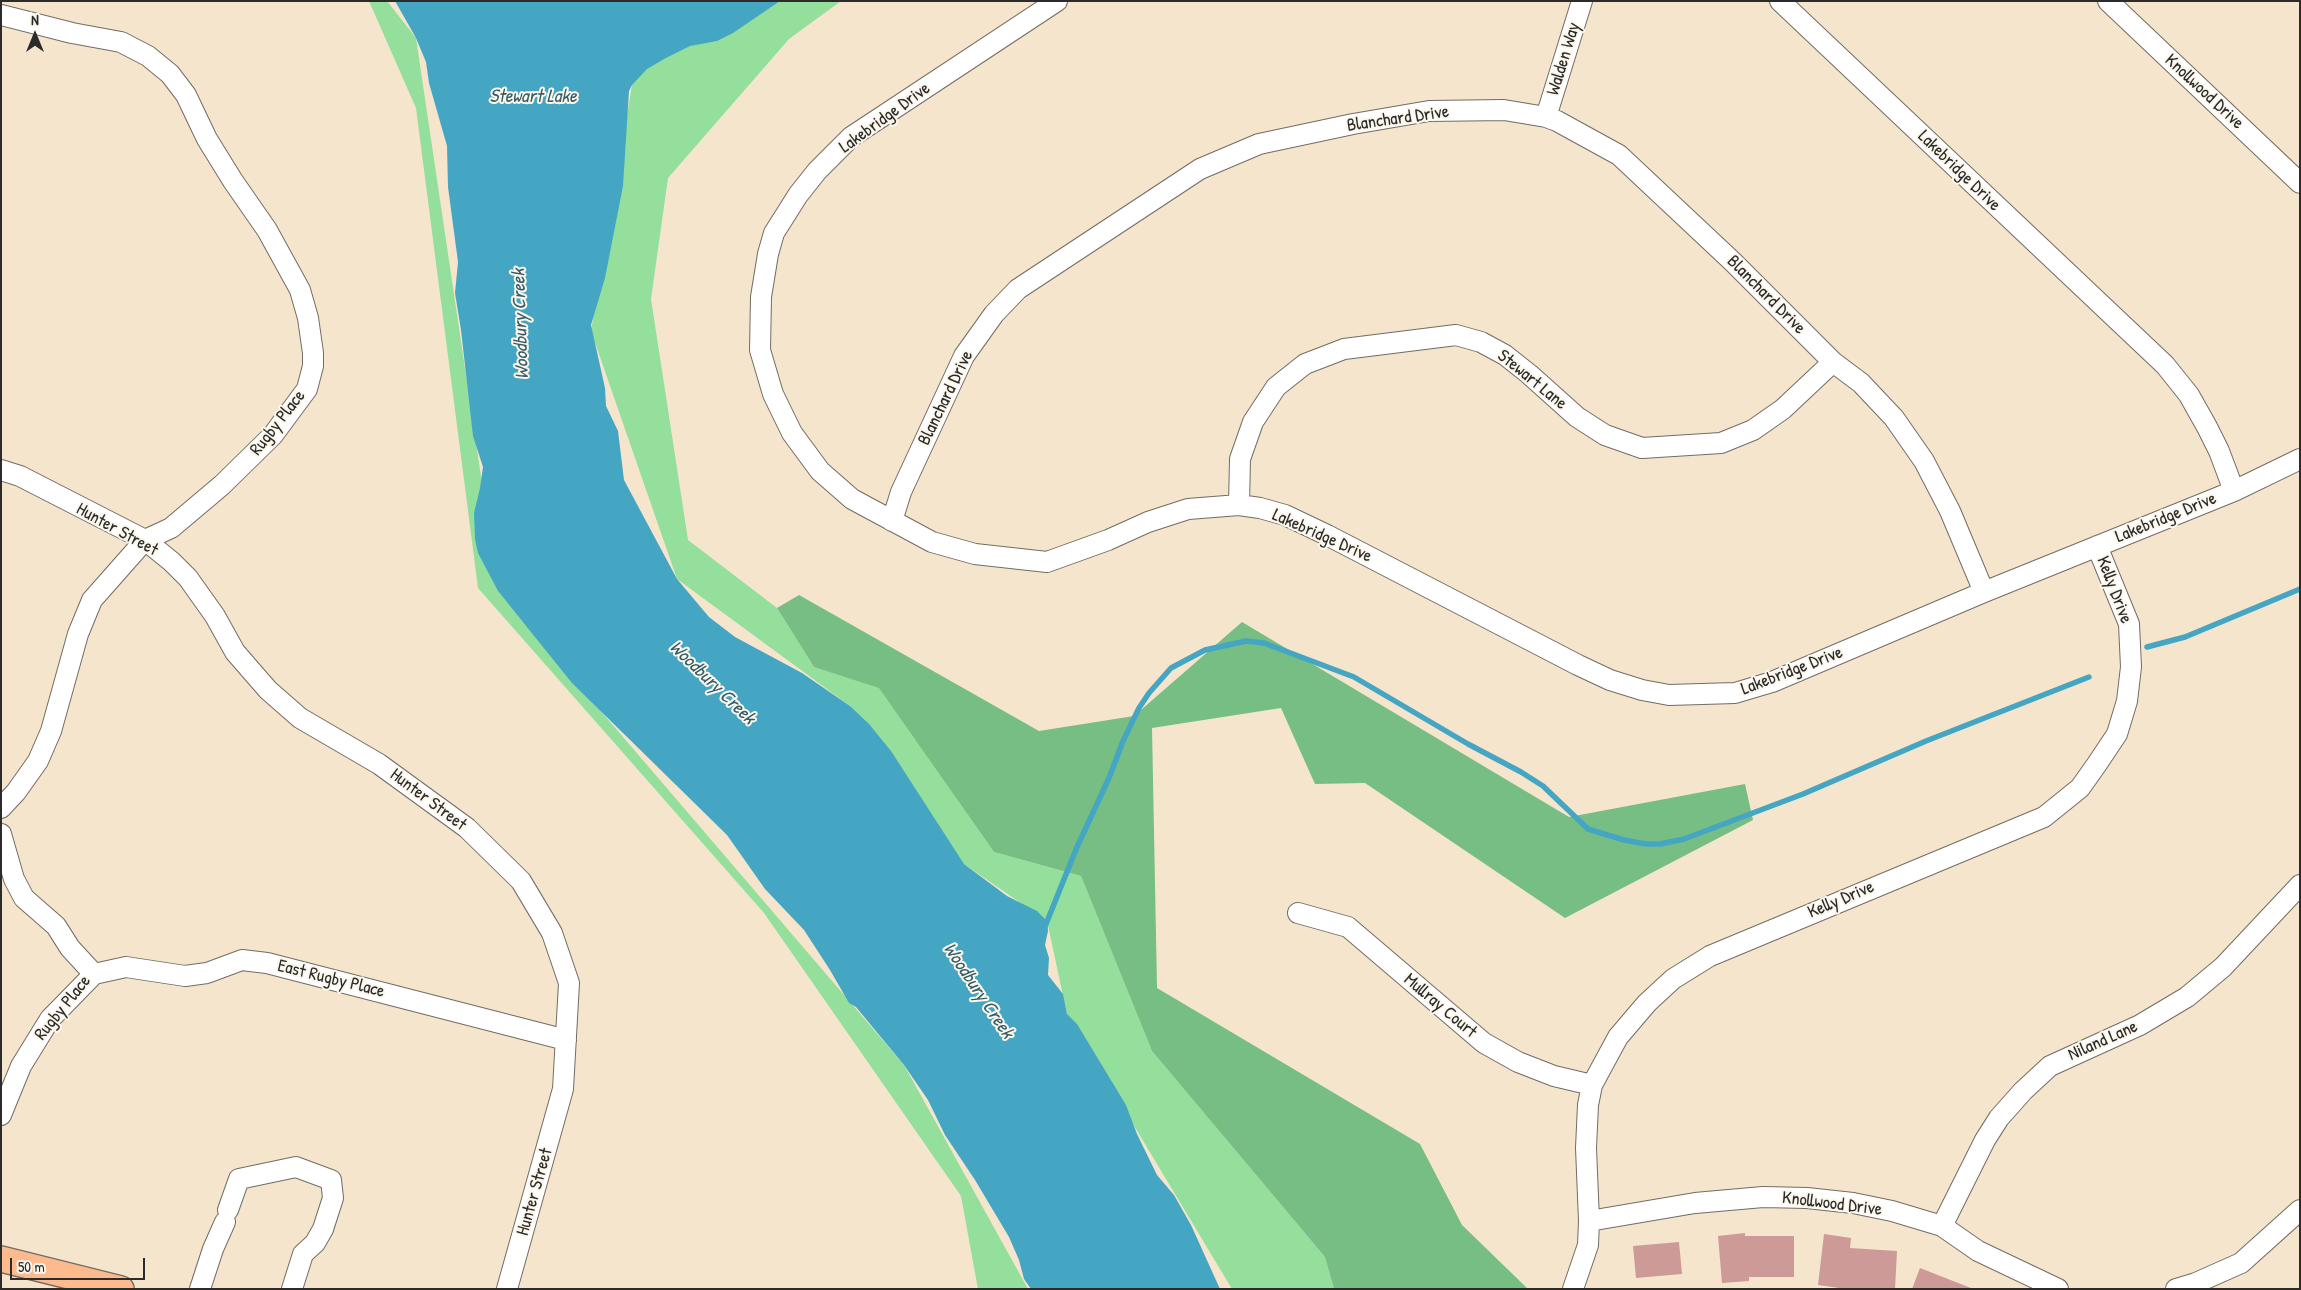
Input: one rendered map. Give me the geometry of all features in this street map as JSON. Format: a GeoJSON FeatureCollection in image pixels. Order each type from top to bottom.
{"type":"FeatureCollection","features":[{"type":"Feature","properties":{"kind":"main road"},"geometry":{"type":"LineString","coordinates":[[1,1259],[121,1289]]}},
{"type":"Feature","properties":{"kind":"street","name":"Lakebridge Drive"},"geometry":{"type":"LineString","coordinates":[[1057,1],[851,137],[808,183],[774,233],[768,254],[761,297],[760,350],[773,394],[792,433],[820,471],[852,499],[932,542],[975,554],[1047,562],[1108,540],[1148,522],[1188,509],[1239,506],[1285,515],[1610,680],[1642,690],[1669,695],[1735,693],[1772,682],[1984,592],[2234,490],[2300,459]]}},
{"type":"Feature","properties":{"kind":"street","name":"Walden Way"},"geometry":{"type":"LineString","coordinates":[[1546,117],[1582,1]]}},
{"type":"Feature","properties":{"kind":"street","name":"Lakebridge Drive"},"geometry":{"type":"LineString","coordinates":[[1780,1],[2165,365],[2189,395],[2207,427],[2219,451],[2234,490]]}},
{"type":"Feature","properties":{"kind":"street","name":"Knollwood Drive"},"geometry":{"type":"LineString","coordinates":[[2108,1],[2300,183]]}},
{"type":"Feature","properties":{"kind":"street","name":"Rugby Place"},"geometry":{"type":"LineString","coordinates":[[1,15],[72,33],[122,42],[148,56],[170,74],[186,95],[207,139],[267,230],[300,290],[308,318],[313,366],[306,389],[292,410],[253,457],[172,528],[144,540],[92,600],[78,634],[52,731],[38,761],[16,792],[1,808]]}},
{"type":"Feature","properties":{"kind":"street","name":"Blanchard Drive"},"geometry":{"type":"LineString","coordinates":[[892,521],[901,492],[964,356],[994,314],[1018,289],[1200,169],[1259,144],[1429,111],[1504,110],[1546,117],[1567,125],[1619,155],[1732,262],[1833,362],[1861,383],[1894,418],[1924,461],[1950,511],[1984,592]]}},
{"type":"Feature","properties":{"kind":"street","name":"Stewart Lane"},"geometry":{"type":"LineString","coordinates":[[1239,506],[1240,459],[1253,422],[1276,387],[1305,364],[1344,349],[1456,335],[1481,342],[1505,355],[1577,417],[1605,435],[1642,448],[1720,443],[1754,430],[1783,409],[1833,362]]}},
{"type":"Feature","properties":{"kind":"street","name":"Hunter Street"},"geometry":{"type":"LineString","coordinates":[[1,470],[20,476],[144,540],[188,578],[215,616],[235,652],[268,690],[300,718],[379,764],[467,828],[521,881],[552,933],[569,983],[563,1090],[507,1289]]}},
{"type":"Feature","properties":{"kind":"street","name":"Kelly Drive"},"geometry":{"type":"LineString","coordinates":[[1573,1289],[1588,1246],[1589,1221],[1586,1148],[1588,1105],[1592,1085],[1618,1036],[1673,978],[1710,956],[2044,817],[2080,788],[2117,734],[2127,701],[2131,667],[2129,624],[2097,546]]}},
{"type":"Feature","properties":{"kind":"street","name":"Rugby Place"},"geometry":{"type":"LineString","coordinates":[[1,834],[14,879],[24,898],[56,926],[70,948],[94,974],[50,1019],[21,1066],[1,1115]]}},
{"type":"Feature","properties":{"kind":"street","name":"Niland Lane"},"geometry":{"type":"LineString","coordinates":[[1942,1226],[1985,1140],[1999,1118],[2023,1091],[2050,1066],[2140,1025],[2187,997],[2223,967],[2300,885]]}},
{"type":"Feature","properties":{"kind":"street","name":"Mullray Court"},"geometry":{"type":"LineString","coordinates":[[1298,912],[1348,927],[1484,1043],[1518,1062],[1554,1076],[1592,1085]]}},
{"type":"Feature","properties":{"kind":"street","name":"East Rugby Place"},"geometry":{"type":"LineString","coordinates":[[94,974],[126,968],[185,976],[206,973],[242,960],[267,963],[566,1040]]}},
{"type":"Feature","properties":{"kind":"street"},"geometry":{"type":"LineString","coordinates":[[200,1289],[239,1179],[296,1167],[331,1180],[333,1198],[323,1229],[315,1243],[303,1254],[292,1289]]}},
{"type":"Feature","properties":{"kind":"street","name":"Knollwood Drive"},"geometry":{"type":"LineString","coordinates":[[1589,1221],[1695,1203],[1763,1197],[1807,1198],[1853,1203],[1892,1211],[1942,1226],[1978,1251],[2058,1289]]}},
{"type":"Feature","properties":{"kind":"street"},"geometry":{"type":"LineString","coordinates":[[2176,1289],[2196,1283],[2241,1263],[2300,1210]]}},
{"type":"Feature","properties":{"kind":"green space"},"geometry":{"type":"Polygon","coordinates":[[[369,1],[387,1],[416,38],[498,591],[904,1065],[1028,1289],[978,1289],[961,1196],[764,913],[478,588],[416,108],[369,1]]]}},
{"type":"Feature","properties":{"kind":"green space"},"geometry":{"type":"Polygon","coordinates":[[[623,1],[841,1],[789,39],[668,178],[651,299],[688,540],[777,608],[814,667],[879,687],[994,852],[1081,876],[1152,1051],[1325,1257],[1334,1289],[1232,1289],[1067,1014],[1047,921],[964,864],[850,706],[677,579],[591,331],[632,85],[623,1]]]}},
{"type":"Feature","properties":{"kind":"green space"},"geometry":{"type":"Polygon","coordinates":[[[799,595],[1039,731],[1134,716],[1242,622],[1569,817],[1745,784],[1753,820],[1565,918],[1365,783],[1315,784],[1281,708],[1152,728],[1157,988],[1420,1144],[1462,1225],[1528,1289],[1334,1289],[1325,1257],[1152,1051],[1081,876],[994,852],[879,688],[814,667],[777,608],[799,595]]]}},
{"type":"Feature","properties":{"kind":"water","name":"Stewart Lake"},"geometry":{"type":"Polygon","coordinates":[[[395,1],[780,1],[733,33],[717,41],[690,46],[647,69],[629,91],[623,186],[605,278],[591,325],[605,388],[606,406],[618,431],[624,480],[677,579],[709,617],[735,637],[802,673],[850,706],[869,724],[891,751],[964,864],[1007,896],[1037,911],[1047,921],[1048,931],[1045,945],[1049,958],[1048,975],[1063,994],[1067,1014],[1077,1024],[1126,1105],[1137,1134],[1157,1175],[1174,1195],[1191,1225],[1220,1289],[1031,1289],[1024,1279],[1019,1260],[1009,1237],[945,1135],[928,1100],[904,1065],[856,1007],[849,1003],[804,930],[765,889],[727,835],[572,683],[498,591],[478,553],[475,539],[474,513],[483,467],[473,436],[455,293],[458,262],[448,187],[447,146],[429,83],[426,62],[416,38],[395,1]]]}},
{"type":"Feature","properties":{"kind":"building"},"geometry":{"type":"Polygon","coordinates":[[[1745,1233],[1745,1236],[1794,1236],[1794,1277],[1749,1277],[1749,1281],[1722,1283],[1718,1236],[1745,1233]]]}},
{"type":"Feature","properties":{"kind":"building"},"geometry":{"type":"Polygon","coordinates":[[[1824,1234],[1851,1238],[1850,1248],[1897,1251],[1895,1289],[1846,1289],[1818,1285],[1824,1234]]]}},
{"type":"Feature","properties":{"kind":"building"},"geometry":{"type":"Polygon","coordinates":[[[1679,1242],[1682,1274],[1636,1278],[1633,1246],[1679,1242]]]}},
{"type":"Feature","properties":{"kind":"building"},"geometry":{"type":"Polygon","coordinates":[[[1920,1268],[1971,1288],[1971,1289],[1912,1289],[1920,1268]]]}},
{"type":"Feature","properties":{"kind":"waterway"},"geometry":{"type":"LineString","coordinates":[[2147,647],[2185,637],[2300,589]]}},
{"type":"Feature","properties":{"kind":"waterway"},"geometry":{"type":"LineString","coordinates":[[1044,929],[1077,847],[1139,708],[1149,693],[1171,668],[1205,650],[1246,641],[1264,643],[1354,677],[1543,786],[1588,829],[1624,840],[1646,844],[1660,844],[1684,839],[1803,794],[1926,741],[2089,677]]}},
{"type":"Feature","properties":{"kind":"water label","name":"Woodbury Creek"},"geometry":{"type":"Point","coordinates":[521,324]}},
{"type":"Feature","properties":{"kind":"water label","name":"Woodbury Creek"},"geometry":{"type":"Point","coordinates":[712,683]}},
{"type":"Feature","properties":{"kind":"water label","name":"Woodbury Creek"},"geometry":{"type":"Point","coordinates":[978,991]}}]}
